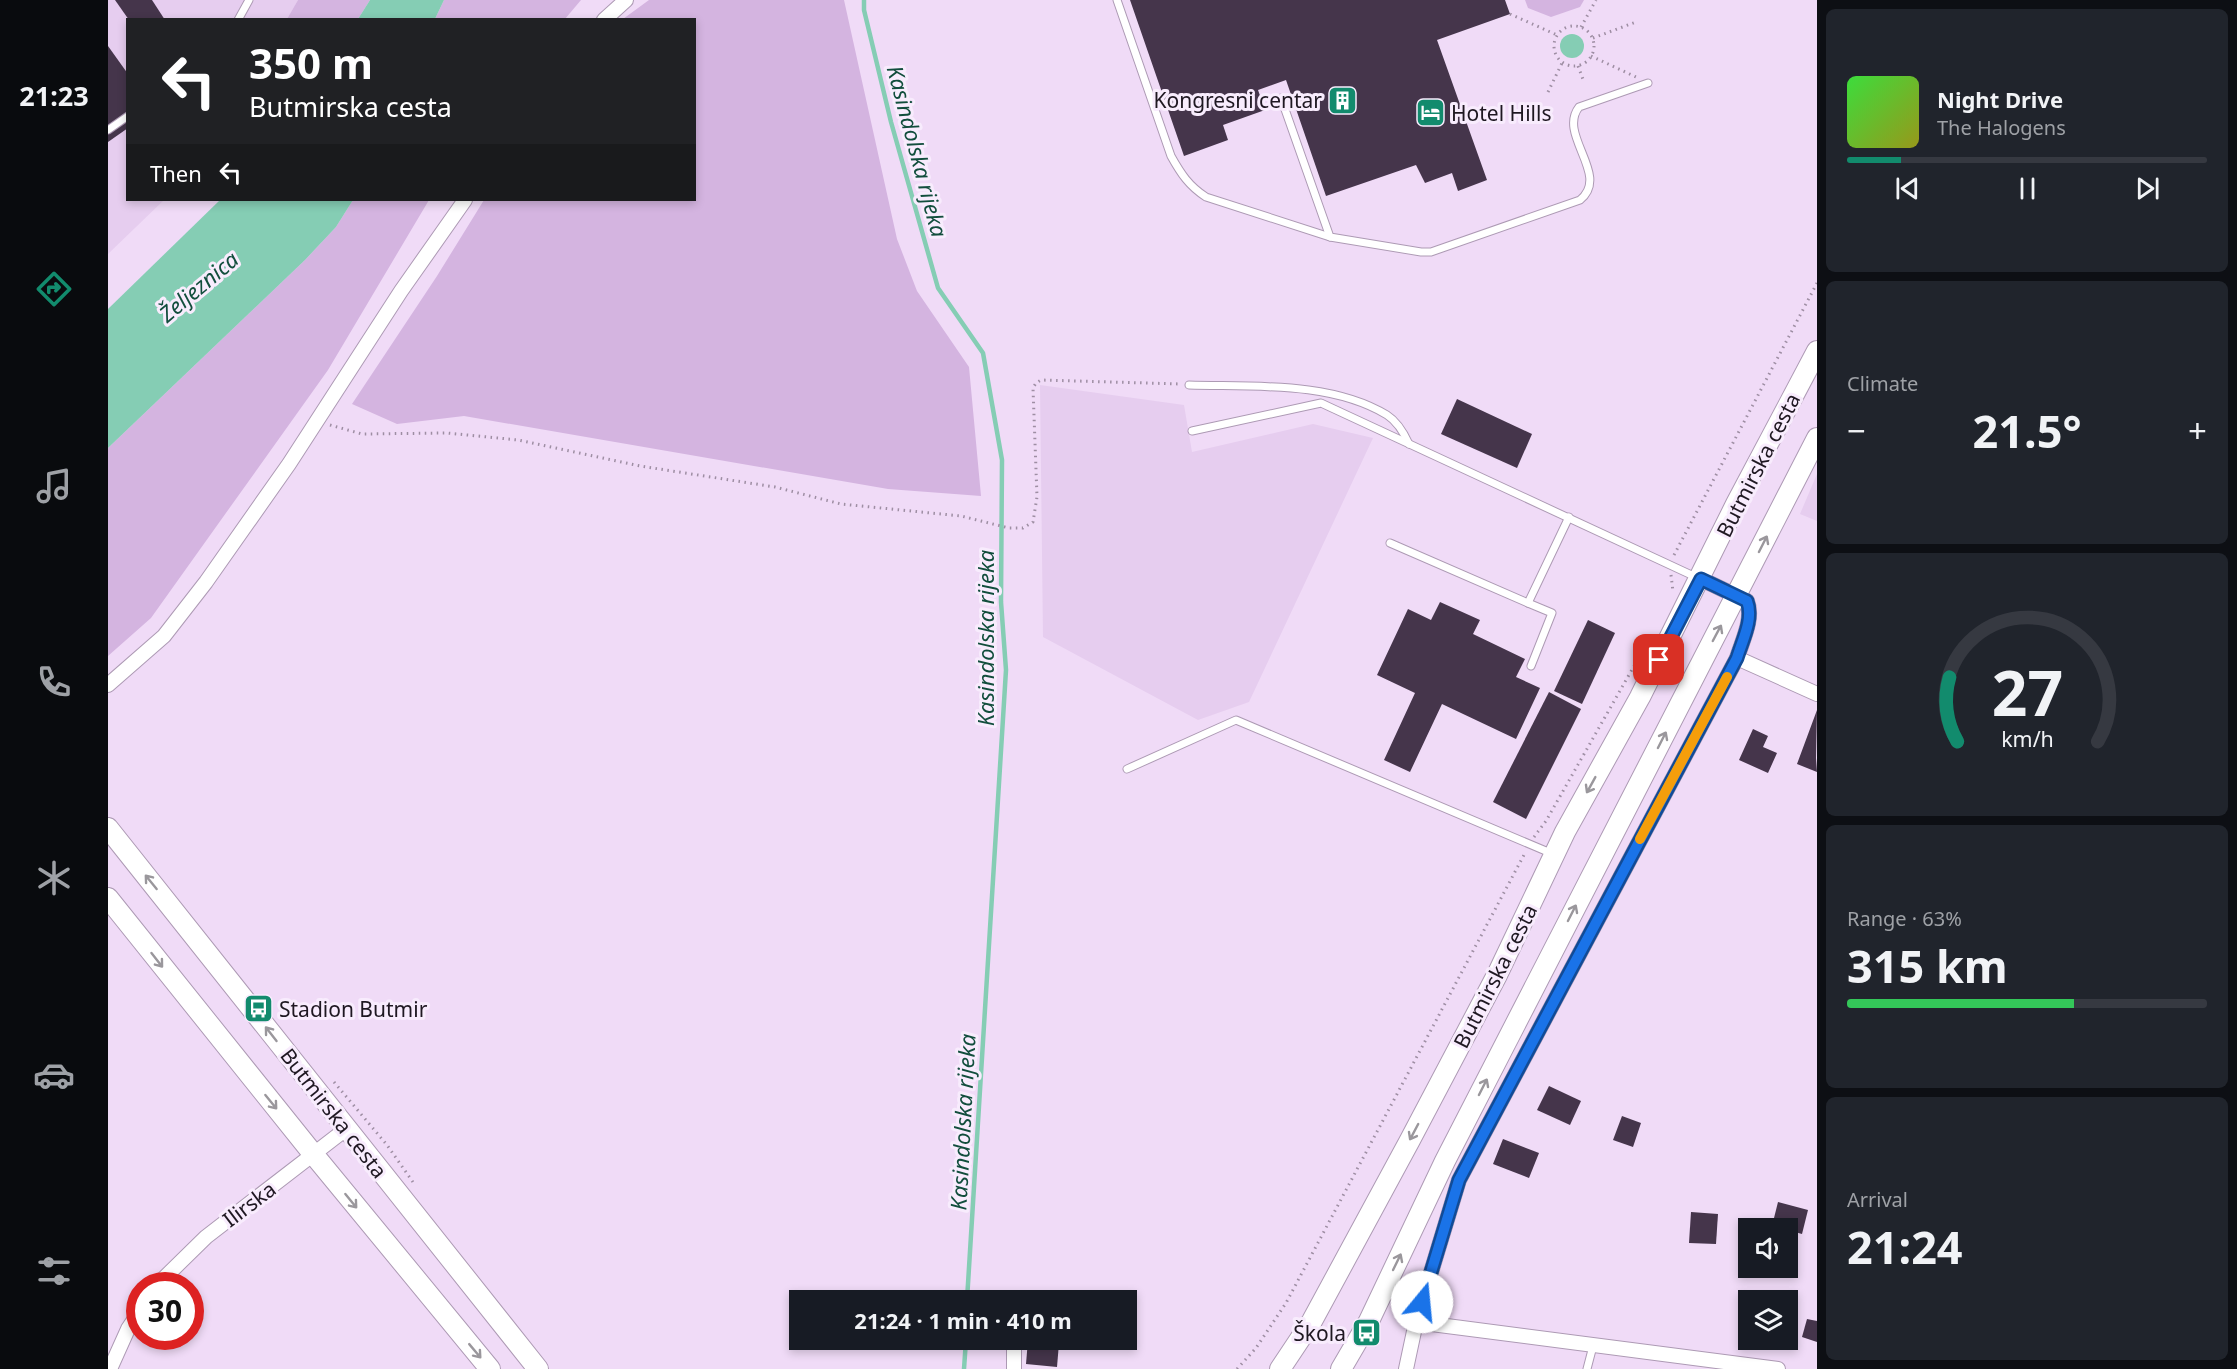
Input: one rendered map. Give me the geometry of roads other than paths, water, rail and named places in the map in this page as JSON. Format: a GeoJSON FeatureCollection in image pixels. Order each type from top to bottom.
{"type":"FeatureCollection","features":[{"type":"Feature","properties":{"kind":"main road","name":"Butmirska cesta"},"geometry":{"type":"LineString","coordinates":[[1280,1369],[1312,1321],[1410,1140],[1497,975],[1565,832],[1640,697],[1701,579],[1736,504],[1817,351]]}},
{"type":"Feature","properties":{"kind":"main road","name":"Butmirska cesta"},"geometry":{"type":"LineString","coordinates":[[1341,1369],[1369,1321],[1445,1161],[1817,438]]}},
{"type":"Feature","properties":{"kind":"main road","name":"Butmirska cesta"},"geometry":{"type":"LineString","coordinates":[[108,828],[538,1369]]}},
{"type":"Feature","properties":{"kind":"main road","name":"Butmirska cesta"},"geometry":{"type":"LineString","coordinates":[[108,898],[314,1155],[490,1369]]}},
{"type":"Feature","properties":{"kind":"street"},"geometry":{"type":"LineString","coordinates":[[606,18],[626,0]]}},
{"type":"Feature","properties":{"kind":"street"},"geometry":{"type":"LineString","coordinates":[[108,686],[164,636],[213,573],[289,464],[401,291],[464,201]]}},
{"type":"Feature","properties":{"kind":"street"},"geometry":{"type":"LineString","coordinates":[[1406,1369],[1416,1322],[1459,1180],[1737,658],[1749,620],[1750,609],[1747,601],[1701,579]]}},
{"type":"Feature","properties":{"kind":"street"},"geometry":{"type":"LineString","coordinates":[[1737,658],[1817,694]]}},
{"type":"Feature","properties":{"kind":"street","name":"Ilirska"},"geometry":{"type":"LineString","coordinates":[[170,1272],[206,1237],[346,1129]]}},
{"type":"Feature","properties":{"kind":"street"},"geometry":{"type":"LineString","coordinates":[[1416,1322],[1778,1369]]}},
{"type":"Feature","properties":{"kind":"street"},"geometry":{"type":"LineString","coordinates":[[110,1369],[126,1333]]}},
{"type":"Feature","properties":{"kind":"street"},"geometry":{"type":"LineString","coordinates":[[1014,1350],[1014,1369]]}},
{"type":"Feature","properties":{"kind":"lane"},"geometry":{"type":"LineString","coordinates":[[239,18],[249,0]]}},
{"type":"Feature","properties":{"kind":"lane"},"geometry":{"type":"LineString","coordinates":[[1116,0],[1172,156],[1181,175],[1192,188],[1206,197],[1330,237],[1422,252],[1431,252],[1580,200],[1591,188],[1590,177],[1573,123],[1574,113],[1579,107],[1648,83]]}},
{"type":"Feature","properties":{"kind":"lane"},"geometry":{"type":"LineString","coordinates":[[1281,98],[1330,237]]}},
{"type":"Feature","properties":{"kind":"lane"},"geometry":{"type":"LineString","coordinates":[[108,130],[126,117]]}},
{"type":"Feature","properties":{"kind":"lane"},"geometry":{"type":"LineString","coordinates":[[1189,385],[1314,390],[1347,398],[1388,416],[1400,427],[1409,444]]}},
{"type":"Feature","properties":{"kind":"lane"},"geometry":{"type":"LineString","coordinates":[[1192,431],[1321,403],[1701,579]]}},
{"type":"Feature","properties":{"kind":"lane"},"geometry":{"type":"LineString","coordinates":[[1528,603],[1569,517]]}},
{"type":"Feature","properties":{"kind":"lane"},"geometry":{"type":"LineString","coordinates":[[1390,543],[1552,613],[1531,666]]}},
{"type":"Feature","properties":{"kind":"lane"},"geometry":{"type":"LineString","coordinates":[[1127,769],[1236,720],[1555,855]]}},
{"type":"Feature","properties":{"kind":"lane"},"geometry":{"type":"LineString","coordinates":[[1587,1369],[1593,1346]]}},
{"type":"Feature","properties":{"kind":"water"},"geometry":{"type":"Polygon","coordinates":[[[370,0],[444,0],[435,18],[359,18],[370,0]]]}},
{"type":"Feature","properties":{"kind":"water"},"geometry":{"type":"Polygon","coordinates":[[[1572,34],[1577,35],[1583,41],[1583,51],[1577,57],[1572,58],[1567,57],[1561,51],[1560,46],[1561,41],[1567,35],[1572,34]]]}},
{"type":"Feature","properties":{"kind":"water","name":"Željeznica"},"geometry":{"type":"Polygon","coordinates":[[[219,201],[352,201],[336,227],[305,260],[108,448],[108,309],[219,201]]]}},
{"type":"Feature","properties":{"kind":"waterway","name":"Kasindolska rijeka"},"geometry":{"type":"LineString","coordinates":[[864,0],[864,10],[891,122],[938,288],[983,353],[1002,460],[1001,602],[1006,670],[968,1290]]}},
{"type":"Feature","properties":{"kind":"waterway","name":"Kasindolska rijeka"},"geometry":{"type":"LineString","coordinates":[[964,1369],[965,1350]]}},
{"type":"Feature","properties":{"kind":"place","name":"Kongresni centar"},"geometry":{"type":"Point","coordinates":[1343,100]}},
{"type":"Feature","properties":{"kind":"place","name":"Hotel Hills"},"geometry":{"type":"Point","coordinates":[1430,113]}},
{"type":"Feature","properties":{"kind":"place","name":"Stadion Butmir"},"geometry":{"type":"Point","coordinates":[258,1009]}},
{"type":"Feature","properties":{"kind":"place","name":"Škola"},"geometry":{"type":"Point","coordinates":[1367,1333]}}]}
